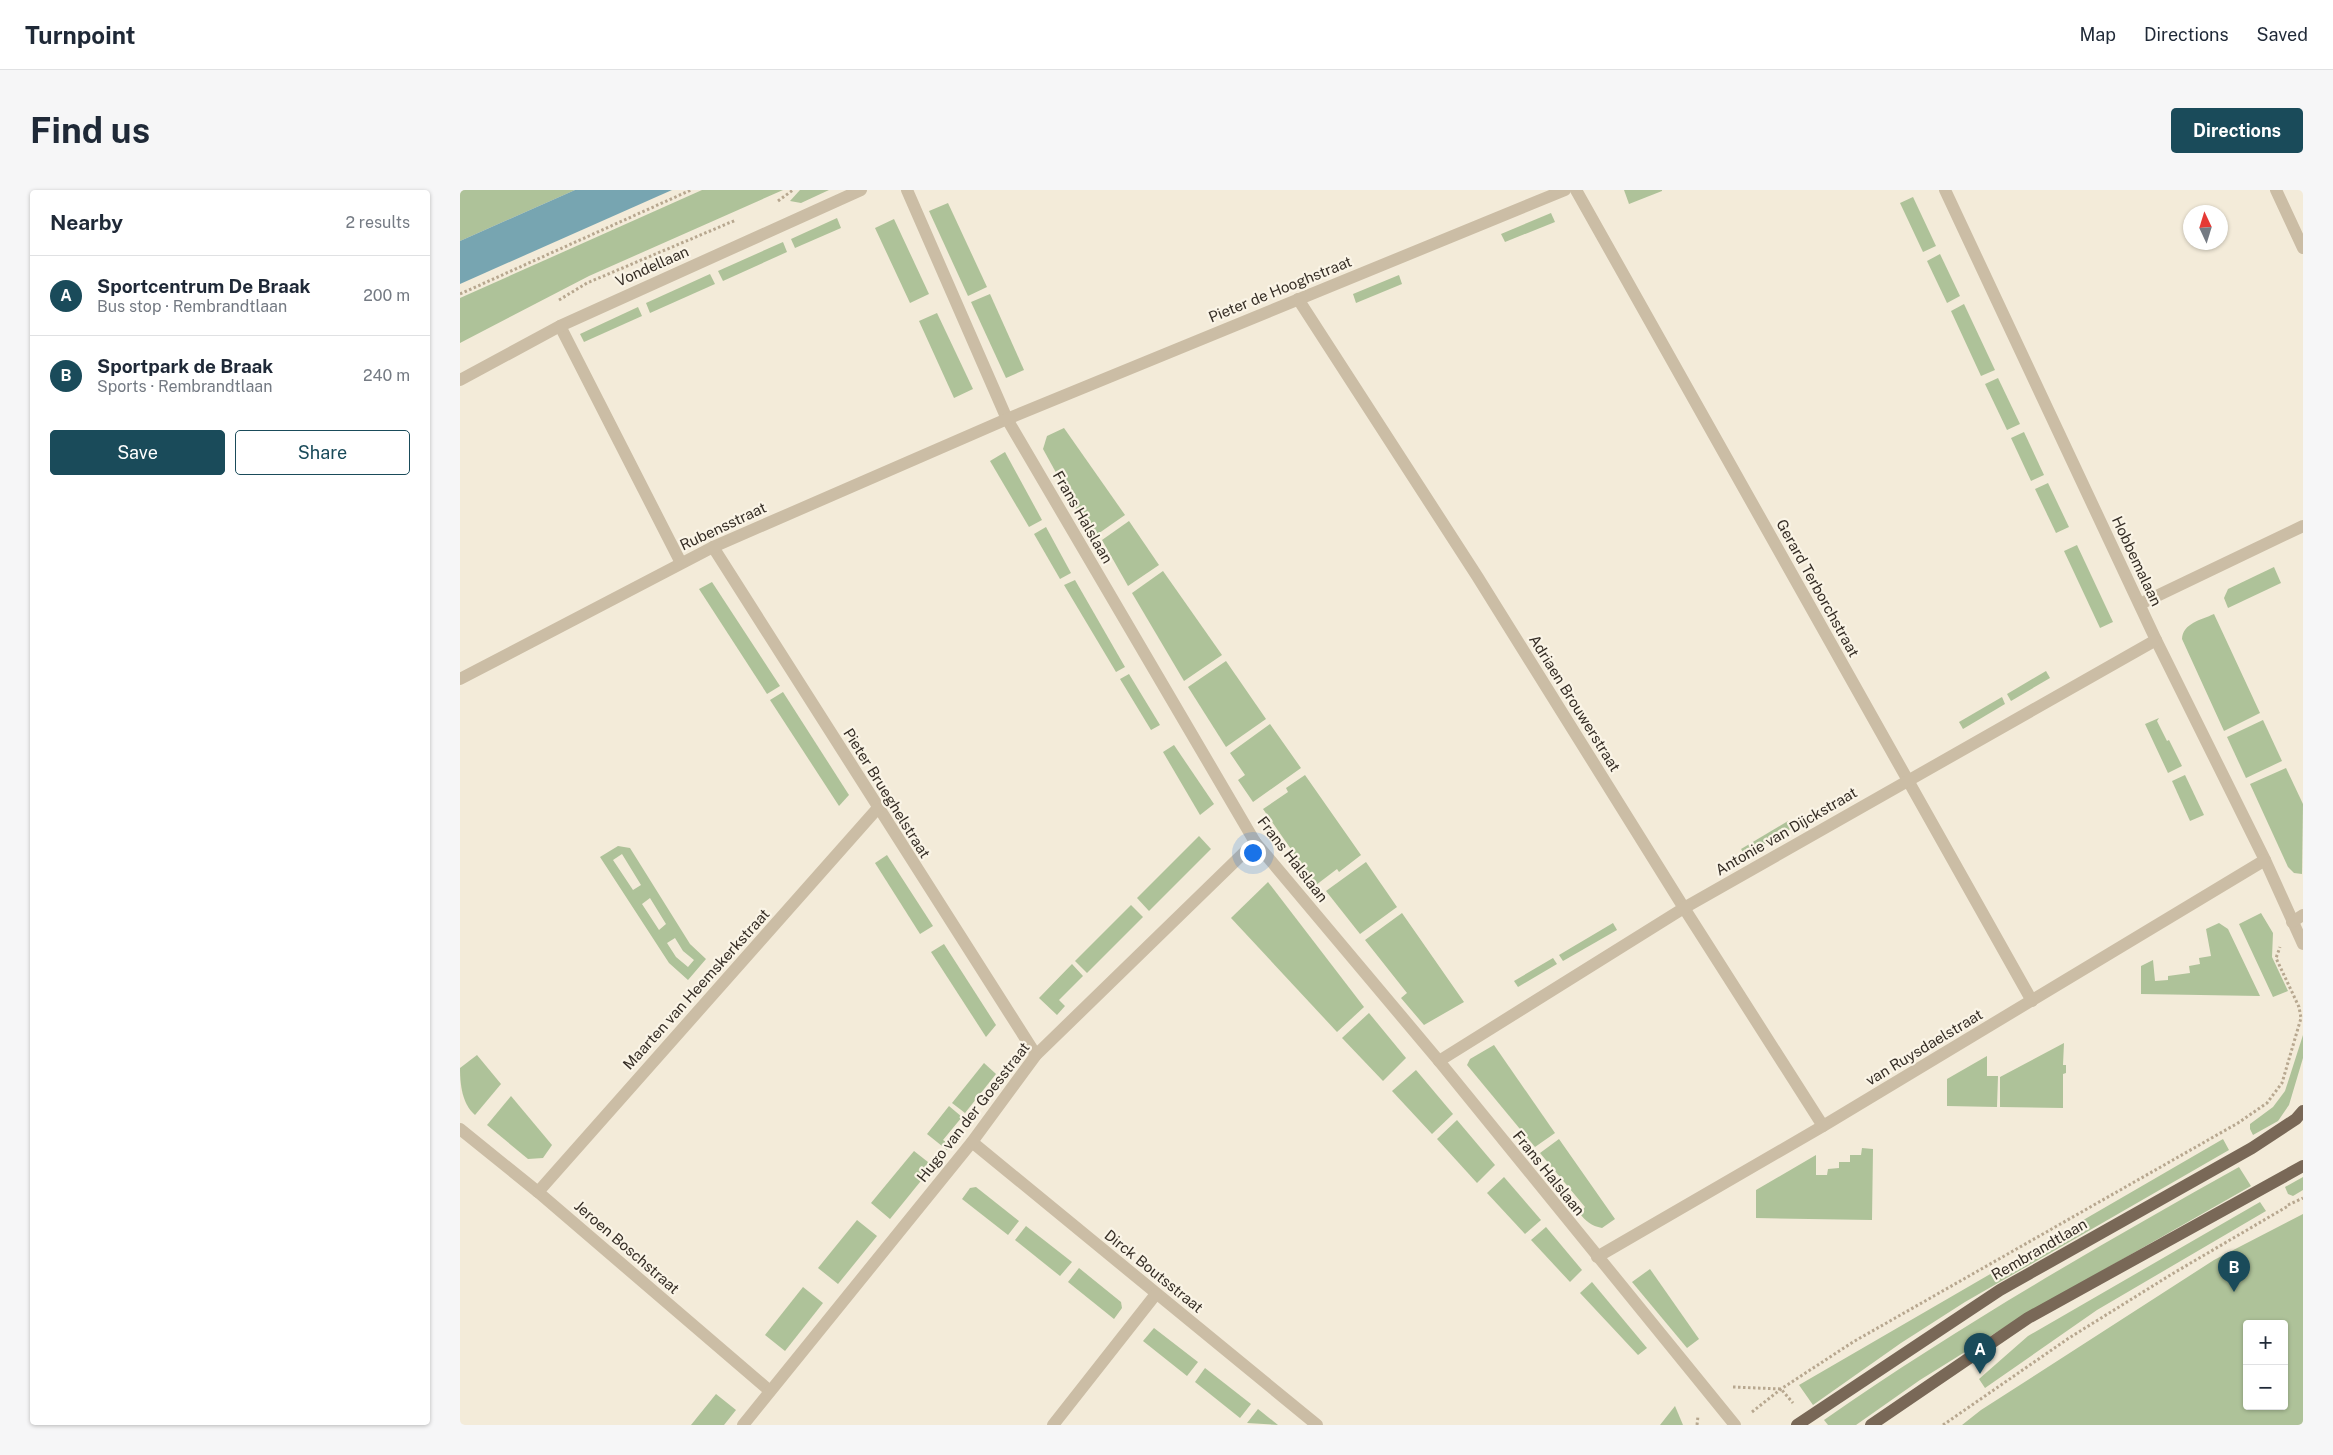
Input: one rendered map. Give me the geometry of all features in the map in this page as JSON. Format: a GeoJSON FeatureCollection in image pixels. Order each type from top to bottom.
{"type":"FeatureCollection","features":[{"type":"Feature","properties":{"kind":"main road","name":"Rembrandtlaan"},"geometry":{"type":"LineString","coordinates":[[1797,1425],[2000,1290],[2252,1148],[2296,1119],[2303,1111]]}},
{"type":"Feature","properties":{"kind":"main road"},"geometry":{"type":"LineString","coordinates":[[1871,1425],[2028,1318],[2303,1166]]}},
{"type":"Feature","properties":{"kind":"street","name":"Vondellaan"},"geometry":{"type":"LineString","coordinates":[[460,380],[560,326],[861,190]]}},
{"type":"Feature","properties":{"kind":"street","name":"Frans Halslaan"},"geometry":{"type":"LineString","coordinates":[[906,190],[1007,419],[1255,842],[1439,1061],[1735,1425]]}},
{"type":"Feature","properties":{"kind":"street","name":"Pieter de Hooghstraat"},"geometry":{"type":"LineString","coordinates":[[1007,419],[1565,190]]}},
{"type":"Feature","properties":{"kind":"street","name":"Gerard Terborchstraat"},"geometry":{"type":"LineString","coordinates":[[1576,190],[2032,1001]]}},
{"type":"Feature","properties":{"kind":"street","name":"Hobbemalaan"},"geometry":{"type":"LineString","coordinates":[[1945,190],[2156,640],[2297,918],[2303,944]]}},
{"type":"Feature","properties":{"kind":"street"},"geometry":{"type":"LineString","coordinates":[[2276,190],[2303,248]]}},
{"type":"Feature","properties":{"kind":"street","name":"Adriaen Brouwerstraat"},"geometry":{"type":"LineString","coordinates":[[1298,300],[1477,576],[1684,908],[1823,1126]]}},
{"type":"Feature","properties":{"kind":"street"},"geometry":{"type":"LineString","coordinates":[[560,326],[681,563]]}},
{"type":"Feature","properties":{"kind":"street","name":"Rubensstraat"},"geometry":{"type":"LineString","coordinates":[[460,679],[713,547],[1007,419]]}},
{"type":"Feature","properties":{"kind":"street"},"geometry":{"type":"LineString","coordinates":[[2140,604],[2303,526]]}},
{"type":"Feature","properties":{"kind":"street","name":"Pieter Brueghelstraat"},"geometry":{"type":"LineString","coordinates":[[713,547],[877,808],[1036,1055]]}},
{"type":"Feature","properties":{"kind":"street","name":"Antonie van Dijckstraat"},"geometry":{"type":"LineString","coordinates":[[1439,1061],[1684,908],[2156,640]]}},
{"type":"Feature","properties":{"kind":"street","name":"Maarten van Heemskerkstraat"},"geometry":{"type":"LineString","coordinates":[[538,1192],[877,808]]}},
{"type":"Feature","properties":{"kind":"street","name":"Hugo van der Goesstraat"},"geometry":{"type":"LineString","coordinates":[[743,1425],[972,1142],[1036,1055],[1255,842]]}},
{"type":"Feature","properties":{"kind":"street","name":"van Ruysdaelstraat"},"geometry":{"type":"LineString","coordinates":[[1597,1257],[1823,1126],[2266,860]]}},
{"type":"Feature","properties":{"kind":"street","name":"Jeroen Boschstraat"},"geometry":{"type":"LineString","coordinates":[[460,1129],[538,1192],[770,1392]]}},
{"type":"Feature","properties":{"kind":"street","name":"Dirck Boutsstraat"},"geometry":{"type":"LineString","coordinates":[[972,1142],[1317,1425]]}},
{"type":"Feature","properties":{"kind":"street"},"geometry":{"type":"LineString","coordinates":[[1053,1425],[1156,1294]]}},
{"type":"Feature","properties":{"kind":"path"},"geometry":{"type":"LineString","coordinates":[[460,294],[691,190]]}},
{"type":"Feature","properties":{"kind":"path"},"geometry":{"type":"LineString","coordinates":[[2297,918],[2276,958],[2299,1007],[2303,1004]]}},
{"type":"Feature","properties":{"kind":"path","name":"Rembrandtlaan"},"geometry":{"type":"LineString","coordinates":[[1747,1416],[1782,1389],[1853,1342],[2238,1123],[2267,1103],[2282,1083],[2301,1018],[2299,1007]]}},
{"type":"Feature","properties":{"kind":"path"},"geometry":{"type":"LineString","coordinates":[[1943,1425],[2069,1338],[2172,1274],[2288,1206]]}},
{"type":"Feature","properties":{"kind":"green space"},"geometry":{"type":"Polygon","coordinates":[[[460,190],[575,190],[460,241],[460,190]]]}},
{"type":"Feature","properties":{"kind":"green space"},"geometry":{"type":"Polygon","coordinates":[[[702,190],[783,190],[589,276],[460,343],[460,298],[702,190]]]}},
{"type":"Feature","properties":{"kind":"green space"},"geometry":{"type":"Polygon","coordinates":[[[800,190],[829,190],[801,203],[790,201],[800,190]]]}},
{"type":"Feature","properties":{"kind":"green space"},"geometry":{"type":"Polygon","coordinates":[[[1624,190],[1662,190],[1662,191],[1629,204],[1624,190]]]}},
{"type":"Feature","properties":{"kind":"green space"},"geometry":{"type":"Polygon","coordinates":[[[1913,197],[1936,246],[1923,252],[1900,203],[1913,197]]]}},
{"type":"Feature","properties":{"kind":"green space"},"geometry":{"type":"Polygon","coordinates":[[[948,203],[987,287],[968,296],[929,211],[948,203]]]}},
{"type":"Feature","properties":{"kind":"green space"},"geometry":{"type":"Polygon","coordinates":[[[1551,213],[1555,222],[1505,242],[1501,234],[1551,213]]]}},
{"type":"Feature","properties":{"kind":"green space"},"geometry":{"type":"Polygon","coordinates":[[[837,218],[841,228],[795,248],[791,239],[837,218]]]}},
{"type":"Feature","properties":{"kind":"green space"},"geometry":{"type":"Polygon","coordinates":[[[894,219],[929,294],[910,303],[875,228],[894,219]]]}},
{"type":"Feature","properties":{"kind":"green space"},"geometry":{"type":"Polygon","coordinates":[[[783,242],[787,252],[723,281],[718,271],[783,242]]]}},
{"type":"Feature","properties":{"kind":"green space"},"geometry":{"type":"Polygon","coordinates":[[[1940,254],[1960,296],[1947,303],[1927,261],[1940,254]]]}},
{"type":"Feature","properties":{"kind":"green space"},"geometry":{"type":"Polygon","coordinates":[[[710,274],[715,284],[650,313],[646,303],[710,274]]]}},
{"type":"Feature","properties":{"kind":"green space"},"geometry":{"type":"Polygon","coordinates":[[[1399,275],[1402,284],[1356,303],[1353,294],[1399,275]]]}},
{"type":"Feature","properties":{"kind":"green space"},"geometry":{"type":"Polygon","coordinates":[[[990,294],[1024,370],[1006,378],[971,302],[990,294]]]}},
{"type":"Feature","properties":{"kind":"green space"},"geometry":{"type":"Polygon","coordinates":[[[1964,304],[1995,370],[1981,376],[1951,311],[1964,304]]]}},
{"type":"Feature","properties":{"kind":"green space"},"geometry":{"type":"Polygon","coordinates":[[[638,307],[642,316],[584,342],[580,334],[638,307]]]}},
{"type":"Feature","properties":{"kind":"green space"},"geometry":{"type":"Polygon","coordinates":[[[937,313],[973,389],[954,398],[919,321],[937,313]]]}},
{"type":"Feature","properties":{"kind":"green space"},"geometry":{"type":"Polygon","coordinates":[[[1998,378],[2020,424],[2007,430],[1985,384],[1998,378]]]}},
{"type":"Feature","properties":{"kind":"green space"},"geometry":{"type":"Polygon","coordinates":[[[1064,428],[1125,515],[1092,538],[1043,449],[1047,436],[1064,428]]]}},
{"type":"Feature","properties":{"kind":"green space"},"geometry":{"type":"Polygon","coordinates":[[[2024,432],[2044,475],[2031,481],[2011,438],[2024,432]]]}},
{"type":"Feature","properties":{"kind":"green space"},"geometry":{"type":"Polygon","coordinates":[[[1005,452],[1042,520],[1029,527],[990,461],[1005,452]]]}},
{"type":"Feature","properties":{"kind":"green space"},"geometry":{"type":"Polygon","coordinates":[[[2048,483],[2069,527],[2056,533],[2035,489],[2048,483]]]}},
{"type":"Feature","properties":{"kind":"green space"},"geometry":{"type":"Polygon","coordinates":[[[1129,521],[1159,565],[1128,586],[1102,540],[1129,521]]]}},
{"type":"Feature","properties":{"kind":"green space"},"geometry":{"type":"Polygon","coordinates":[[[1046,527],[1071,573],[1060,579],[1034,534],[1046,527]]]}},
{"type":"Feature","properties":{"kind":"green space"},"geometry":{"type":"Polygon","coordinates":[[[2077,545],[2113,622],[2100,628],[2064,551],[2077,545]]]}},
{"type":"Feature","properties":{"kind":"green space"},"geometry":{"type":"Polygon","coordinates":[[[2274,567],[2281,583],[2228,608],[2224,598],[2228,589],[2274,567]]]}},
{"type":"Feature","properties":{"kind":"green space"},"geometry":{"type":"Polygon","coordinates":[[[1163,571],[1222,655],[1184,681],[1132,593],[1163,571]]]}},
{"type":"Feature","properties":{"kind":"green space"},"geometry":{"type":"Polygon","coordinates":[[[1075,580],[1125,667],[1116,672],[1064,585],[1075,580]]]}},
{"type":"Feature","properties":{"kind":"green space"},"geometry":{"type":"Polygon","coordinates":[[[712,582],[780,686],[767,694],[699,589],[712,582]]]}},
{"type":"Feature","properties":{"kind":"green space"},"geometry":{"type":"Polygon","coordinates":[[[2214,614],[2260,713],[2224,731],[2182,639],[2189,626],[2198,620],[2214,614]]]}},
{"type":"Feature","properties":{"kind":"green space"},"geometry":{"type":"Polygon","coordinates":[[[1226,661],[1266,719],[1226,747],[1188,687],[1226,661]]]}},
{"type":"Feature","properties":{"kind":"green space"},"geometry":{"type":"Polygon","coordinates":[[[2046,671],[2050,678],[2011,701],[2007,694],[2046,671]]]}},
{"type":"Feature","properties":{"kind":"green space"},"geometry":{"type":"Polygon","coordinates":[[[1129,674],[1160,725],[1151,730],[1120,679],[1129,674]]]}},
{"type":"Feature","properties":{"kind":"green space"},"geometry":{"type":"Polygon","coordinates":[[[783,692],[849,795],[839,806],[770,700],[783,692]]]}},
{"type":"Feature","properties":{"kind":"green space"},"geometry":{"type":"Polygon","coordinates":[[[2002,697],[2005,704],[1963,729],[1959,722],[2002,697]]]}},
{"type":"Feature","properties":{"kind":"green space"},"geometry":{"type":"Polygon","coordinates":[[[2159,718],[2157,721],[2182,766],[2168,773],[2145,724],[2159,718]]]}},
{"type":"Feature","properties":{"kind":"green space"},"geometry":{"type":"Polygon","coordinates":[[[2263,720],[2282,761],[2246,778],[2227,737],[2263,720]]]}},
{"type":"Feature","properties":{"kind":"green space"},"geometry":{"type":"Polygon","coordinates":[[[1270,724],[1301,768],[1253,802],[1238,780],[1245,775],[1230,753],[1270,724]]]}},
{"type":"Feature","properties":{"kind":"green space"},"geometry":{"type":"Polygon","coordinates":[[[1174,745],[1214,804],[1200,815],[1163,752],[1174,745]]]}},
{"type":"Feature","properties":{"kind":"green space"},"geometry":{"type":"Polygon","coordinates":[[[2286,768],[2303,804],[2302,874],[2294,873],[2288,867],[2250,784],[2286,768]]]}},
{"type":"Feature","properties":{"kind":"green space"},"geometry":{"type":"Polygon","coordinates":[[[1305,775],[1361,855],[1339,872],[1337,869],[1316,885],[1263,809],[1288,792],[1286,788],[1305,775]]]}},
{"type":"Feature","properties":{"kind":"green space"},"geometry":{"type":"Polygon","coordinates":[[[2185,775],[2204,815],[2190,821],[2172,781],[2185,775]]]}},
{"type":"Feature","properties":{"kind":"green space"},"geometry":{"type":"Polygon","coordinates":[[[1788,821],[1792,828],[1745,855],[1741,849],[1788,821]]]}},
{"type":"Feature","properties":{"kind":"green space"},"geometry":{"type":"Polygon","coordinates":[[[1199,836],[1211,849],[1149,911],[1137,898],[1199,836]]]}},
{"type":"Feature","properties":{"kind":"green space"},"geometry":{"type":"Polygon","coordinates":[[[618,846],[630,848],[690,944],[706,959],[688,980],[669,963],[600,857],[618,846]],[[622,854],[613,860],[633,890],[641,885],[622,854]],[[650,898],[642,904],[659,930],[666,924],[650,898]],[[675,938],[667,943],[676,957],[688,967],[694,960],[683,951],[675,938]]]}},
{"type":"Feature","properties":{"kind":"green space"},"geometry":{"type":"Polygon","coordinates":[[[887,855],[933,926],[920,934],[875,863],[887,855]]]}},
{"type":"Feature","properties":{"kind":"green space"},"geometry":{"type":"Polygon","coordinates":[[[1366,862],[1397,907],[1360,934],[1326,891],[1366,862]]]}},
{"type":"Feature","properties":{"kind":"green space"},"geometry":{"type":"Polygon","coordinates":[[[1268,882],[1364,1007],[1337,1032],[1231,918],[1268,882]]]}},
{"type":"Feature","properties":{"kind":"green space"},"geometry":{"type":"Polygon","coordinates":[[[1131,905],[1143,917],[1087,973],[1075,961],[1131,905]]]}},
{"type":"Feature","properties":{"kind":"green space"},"geometry":{"type":"Polygon","coordinates":[[[1402,913],[1464,1002],[1424,1025],[1401,998],[1407,993],[1365,940],[1402,913]]]}},
{"type":"Feature","properties":{"kind":"green space"},"geometry":{"type":"Polygon","coordinates":[[[2261,913],[2273,933],[2272,957],[2288,991],[2273,997],[2239,924],[2261,913]]]}},
{"type":"Feature","properties":{"kind":"green space"},"geometry":{"type":"Polygon","coordinates":[[[1613,923],[1617,930],[1563,961],[1559,955],[1613,923]]]}},
{"type":"Feature","properties":{"kind":"green space"},"geometry":{"type":"Polygon","coordinates":[[[2219,923],[2228,929],[2260,996],[2141,994],[2141,966],[2153,960],[2155,981],[2168,980],[2168,976],[2190,973],[2189,966],[2200,964],[2199,958],[2211,956],[2206,929],[2219,923]]]}},
{"type":"Feature","properties":{"kind":"green space"},"geometry":{"type":"Polygon","coordinates":[[[944,944],[996,1025],[986,1037],[931,952],[944,944]]]}},
{"type":"Feature","properties":{"kind":"green space"},"geometry":{"type":"Polygon","coordinates":[[[1553,958],[1557,964],[1518,987],[1514,981],[1553,958]]]}},
{"type":"Feature","properties":{"kind":"green space"},"geometry":{"type":"Polygon","coordinates":[[[1072,964],[1083,976],[1059,1000],[1065,1006],[1057,1015],[1039,998],[1072,964]]]}},
{"type":"Feature","properties":{"kind":"green space"},"geometry":{"type":"Polygon","coordinates":[[[1369,1013],[1406,1058],[1383,1081],[1342,1038],[1369,1013]]]}},
{"type":"Feature","properties":{"kind":"green space"},"geometry":{"type":"Polygon","coordinates":[[[2303,1035],[2303,1058],[2289,1105],[2278,1121],[2253,1135],[2250,1124],[2273,1107],[2285,1091],[2303,1035]]]}},
{"type":"Feature","properties":{"kind":"green space"},"geometry":{"type":"Polygon","coordinates":[[[2064,1043],[2063,1065],[2066,1065],[2066,1073],[2063,1074],[2063,1108],[2000,1107],[2000,1077],[2064,1043]]]}},
{"type":"Feature","properties":{"kind":"green space"},"geometry":{"type":"Polygon","coordinates":[[[1494,1045],[1555,1133],[1535,1147],[1467,1065],[1470,1059],[1494,1045]]]}},
{"type":"Feature","properties":{"kind":"green space"},"geometry":{"type":"Polygon","coordinates":[[[477,1055],[501,1084],[475,1115],[465,1100],[461,1087],[460,1068],[477,1055]]]}},
{"type":"Feature","properties":{"kind":"green space"},"geometry":{"type":"Polygon","coordinates":[[[1987,1056],[1987,1076],[1998,1076],[1997,1107],[1947,1106],[1947,1079],[1987,1056]]]}},
{"type":"Feature","properties":{"kind":"green space"},"geometry":{"type":"Polygon","coordinates":[[[984,1063],[996,1074],[965,1113],[952,1103],[984,1063]]]}},
{"type":"Feature","properties":{"kind":"green space"},"geometry":{"type":"Polygon","coordinates":[[[1416,1070],[1453,1114],[1432,1134],[1392,1091],[1416,1070]]]}},
{"type":"Feature","properties":{"kind":"green space"},"geometry":{"type":"Polygon","coordinates":[[[511,1096],[552,1145],[543,1158],[528,1159],[487,1125],[511,1096]]]}},
{"type":"Feature","properties":{"kind":"green space"},"geometry":{"type":"Polygon","coordinates":[[[949,1106],[962,1117],[943,1140],[950,1145],[947,1150],[927,1134],[949,1106]]]}},
{"type":"Feature","properties":{"kind":"green space"},"geometry":{"type":"Polygon","coordinates":[[[1457,1120],[1495,1165],[1477,1183],[1437,1139],[1457,1120]]]}},
{"type":"Feature","properties":{"kind":"green space"},"geometry":{"type":"Polygon","coordinates":[[[1559,1139],[1615,1219],[1602,1228],[1589,1223],[1579,1213],[1585,1207],[1540,1153],[1559,1139]]]}},
{"type":"Feature","properties":{"kind":"green space"},"geometry":{"type":"Polygon","coordinates":[[[2223,1139],[2229,1150],[1965,1302],[1901,1343],[1813,1405],[1799,1385],[2223,1139]]]}},
{"type":"Feature","properties":{"kind":"green space"},"geometry":{"type":"Polygon","coordinates":[[[1862,1148],[1873,1149],[1872,1220],[1756,1218],[1756,1190],[1816,1155],[1816,1175],[1827,1175],[1828,1169],[1839,1168],[1839,1162],[1850,1162],[1850,1155],[1861,1155],[1862,1148]]]}},
{"type":"Feature","properties":{"kind":"green space"},"geometry":{"type":"Polygon","coordinates":[[[914,1151],[933,1166],[890,1219],[871,1203],[914,1151]]]}},
{"type":"Feature","properties":{"kind":"green space"},"geometry":{"type":"Polygon","coordinates":[[[2239,1167],[2251,1186],[2021,1317],[1920,1380],[1856,1425],[1828,1425],[1824,1420],[1925,1352],[2029,1288],[2239,1167]]]}},
{"type":"Feature","properties":{"kind":"green space"},"geometry":{"type":"Polygon","coordinates":[[[1504,1177],[1541,1220],[1525,1234],[1487,1193],[1504,1177]]]}},
{"type":"Feature","properties":{"kind":"green space"},"geometry":{"type":"Polygon","coordinates":[[[2303,1177],[2303,1190],[2293,1196],[2288,1194],[2285,1187],[2303,1177]]]}},
{"type":"Feature","properties":{"kind":"green space"},"geometry":{"type":"Polygon","coordinates":[[[976,1187],[1019,1221],[1008,1235],[962,1199],[970,1188],[976,1187]]]}},
{"type":"Feature","properties":{"kind":"green space"},"geometry":{"type":"Polygon","coordinates":[[[2260,1202],[2266,1211],[2097,1310],[1985,1388],[1979,1379],[2028,1336],[2260,1202]]]}},
{"type":"Feature","properties":{"kind":"green space"},"geometry":{"type":"Polygon","coordinates":[[[2303,1214],[2303,1425],[1962,1425],[1981,1410],[2214,1260],[2303,1214]]]}},
{"type":"Feature","properties":{"kind":"green space"},"geometry":{"type":"Polygon","coordinates":[[[857,1220],[877,1236],[838,1284],[818,1268],[857,1220]]]}},
{"type":"Feature","properties":{"kind":"green space"},"geometry":{"type":"Polygon","coordinates":[[[1026,1226],[1072,1262],[1060,1276],[1015,1240],[1026,1226]]]}},
{"type":"Feature","properties":{"kind":"green space"},"geometry":{"type":"Polygon","coordinates":[[[1546,1227],[1582,1270],[1570,1282],[1531,1240],[1546,1227]]]}},
{"type":"Feature","properties":{"kind":"green space"},"geometry":{"type":"Polygon","coordinates":[[[1079,1268],[1121,1302],[1122,1308],[1114,1319],[1068,1282],[1079,1268]]]}},
{"type":"Feature","properties":{"kind":"green space"},"geometry":{"type":"Polygon","coordinates":[[[1650,1269],[1699,1339],[1687,1348],[1632,1282],[1650,1269]]]}},
{"type":"Feature","properties":{"kind":"green space"},"geometry":{"type":"Polygon","coordinates":[[[1592,1282],[1647,1348],[1638,1355],[1580,1293],[1592,1282]]]}},
{"type":"Feature","properties":{"kind":"green space"},"geometry":{"type":"Polygon","coordinates":[[[803,1287],[823,1303],[785,1351],[765,1335],[803,1287]]]}},
{"type":"Feature","properties":{"kind":"green space"},"geometry":{"type":"Polygon","coordinates":[[[1154,1328],[1198,1362],[1187,1376],[1143,1341],[1154,1328]]]}},
{"type":"Feature","properties":{"kind":"green space"},"geometry":{"type":"Polygon","coordinates":[[[1205,1368],[1251,1404],[1240,1418],[1195,1382],[1205,1368]]]}},
{"type":"Feature","properties":{"kind":"green space"},"geometry":{"type":"Polygon","coordinates":[[[716,1394],[736,1410],[724,1425],[691,1425],[716,1394]]]}},
{"type":"Feature","properties":{"kind":"green space"},"geometry":{"type":"Polygon","coordinates":[[[1675,1406],[1683,1425],[1660,1425],[1675,1406]]]}},
{"type":"Feature","properties":{"kind":"green space"},"geometry":{"type":"Polygon","coordinates":[[[1258,1409],[1278,1425],[1247,1423],[1258,1409]]]}},
{"type":"Feature","properties":{"kind":"water"},"geometry":{"type":"Polygon","coordinates":[[[575,190],[672,190],[460,284],[460,241],[575,190]]]}},
{"type":"Feature","properties":{"kind":"place","name":"Sportpark de Braak"},"geometry":{"type":"Point","coordinates":[2234,1292]}},
{"type":"Feature","properties":{"kind":"place","name":"Sportcentrum De Braak"},"geometry":{"type":"Point","coordinates":[1980,1374]}}]}
